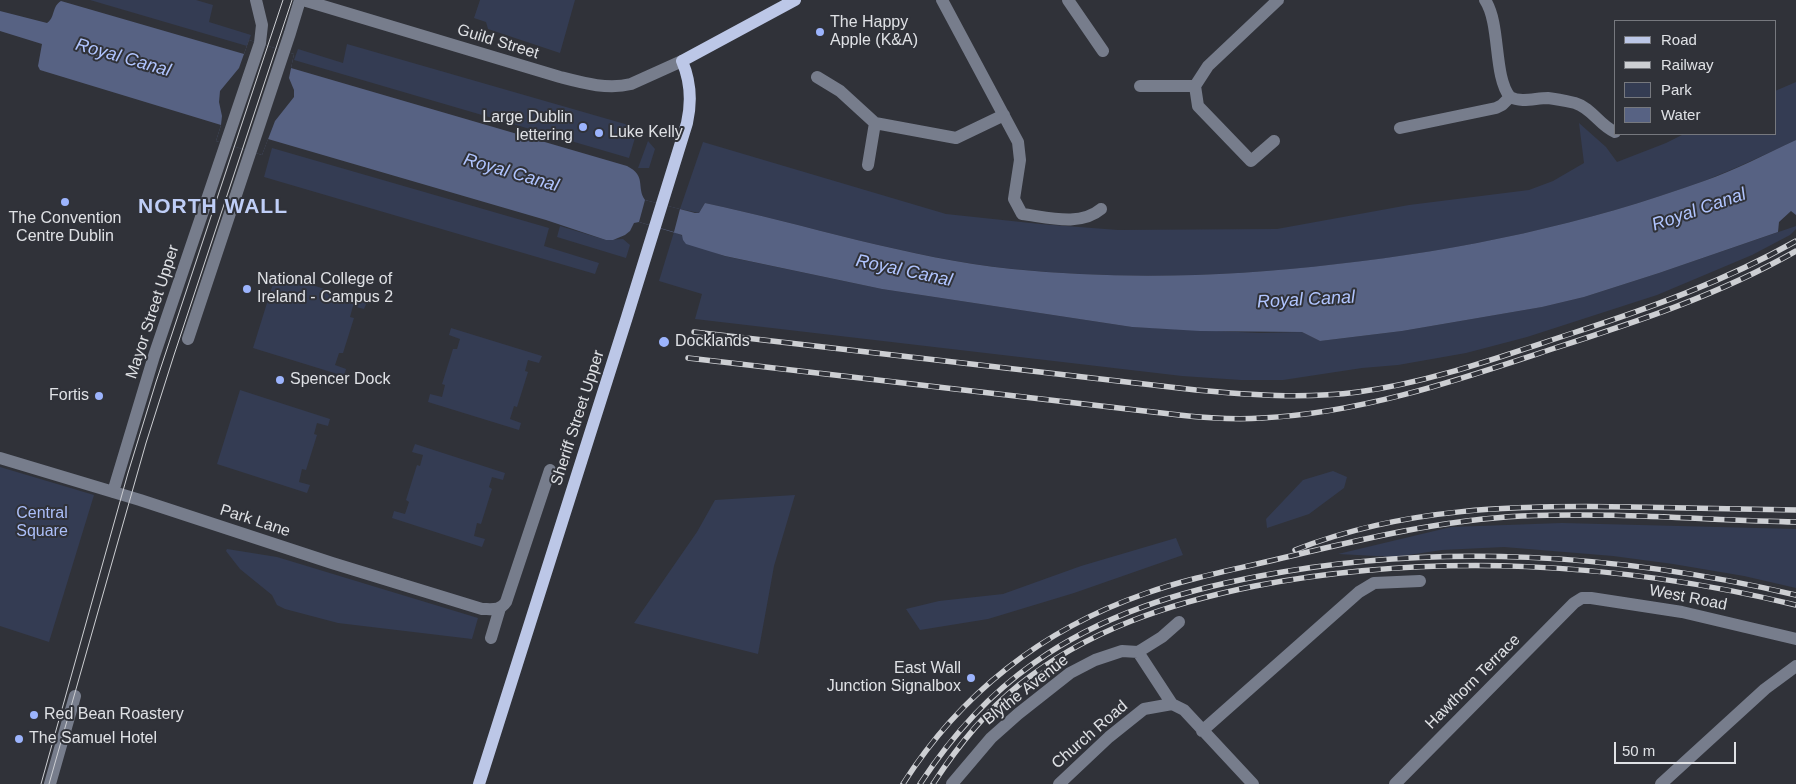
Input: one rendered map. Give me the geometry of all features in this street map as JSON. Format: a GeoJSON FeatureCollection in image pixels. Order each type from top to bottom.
{"type":"FeatureCollection","features":[{"type":"Feature","properties":{"kind":"main road"},"geometry":{"type":"LineString","coordinates":[[682,61],[796,0]]}},
{"type":"Feature","properties":{"kind":"main road","name":"Sheriff Street Upper"},"geometry":{"type":"LineString","coordinates":[[478,784],[636,291],[687,123],[690,105],[690,82],[682,61]]}},
{"type":"Feature","properties":{"kind":"street","name":"Mayor Street Upper"},"geometry":{"type":"LineString","coordinates":[[114,492],[154,356],[260,43],[262,25],[256,0]]}},
{"type":"Feature","properties":{"kind":"street"},"geometry":{"type":"LineString","coordinates":[[188,339],[300,0]]}},
{"type":"Feature","properties":{"kind":"street","name":"Guild Street"},"geometry":{"type":"LineString","coordinates":[[303,0],[591,85],[623,87],[643,80],[682,61]]}},
{"type":"Feature","properties":{"kind":"street"},"geometry":{"type":"LineString","coordinates":[[942,0],[1018,142],[1020,160],[1014,199],[1022,214],[1074,220],[1094,216],[1101,209]]}},
{"type":"Feature","properties":{"kind":"street"},"geometry":{"type":"LineString","coordinates":[[1068,0],[1103,52]]}},
{"type":"Feature","properties":{"kind":"street"},"geometry":{"type":"LineString","coordinates":[[1274,141],[1251,161],[1198,106],[1195,86],[1208,66],[1278,0]]}},
{"type":"Feature","properties":{"kind":"street"},"geometry":{"type":"LineString","coordinates":[[1485,0],[1490,12],[1504,86],[1510,97],[1522,100],[1548,98],[1577,104],[1587,108],[1608,129],[1614,132]]}},
{"type":"Feature","properties":{"kind":"street"},"geometry":{"type":"LineString","coordinates":[[818,77],[840,91],[876,124],[956,138],[1004,115]]}},
{"type":"Feature","properties":{"kind":"street"},"geometry":{"type":"LineString","coordinates":[[1140,86],[1195,86]]}},
{"type":"Feature","properties":{"kind":"street"},"geometry":{"type":"LineString","coordinates":[[1400,128],[1496,108],[1502,106],[1510,97]]}},
{"type":"Feature","properties":{"kind":"street"},"geometry":{"type":"LineString","coordinates":[[868,165],[876,124]]}},
{"type":"Feature","properties":{"kind":"street","name":"Park Lane"},"geometry":{"type":"LineString","coordinates":[[0,458],[114,492],[332,563],[482,609],[500,608]]}},
{"type":"Feature","properties":{"kind":"street"},"geometry":{"type":"LineString","coordinates":[[491,638],[500,608],[506,602],[550,470]]}},
{"type":"Feature","properties":{"kind":"street"},"geometry":{"type":"LineString","coordinates":[[1202,731],[1359,592],[1374,583],[1420,581]]}},
{"type":"Feature","properties":{"kind":"street","name":"West Road"},"geometry":{"type":"LineString","coordinates":[[1574,603],[1582,598],[1591,598],[1682,612],[1796,639]]}},
{"type":"Feature","properties":{"kind":"street","name":"Hawthorn Terrace"},"geometry":{"type":"LineString","coordinates":[[1395,784],[1574,603]]}},
{"type":"Feature","properties":{"kind":"street"},"geometry":{"type":"LineString","coordinates":[[1179,622],[1162,637],[1138,652],[1172,704],[1184,710],[1253,784]]}},
{"type":"Feature","properties":{"kind":"street","name":"Blythe Avenue"},"geometry":{"type":"LineString","coordinates":[[952,784],[991,738],[1070,673],[1096,660],[1122,651],[1138,652]]}},
{"type":"Feature","properties":{"kind":"street"},"geometry":{"type":"LineString","coordinates":[[1661,784],[1764,689],[1796,666]]}},
{"type":"Feature","properties":{"kind":"street"},"geometry":{"type":"LineString","coordinates":[[50,784],[75,696]]}},
{"type":"Feature","properties":{"kind":"street","name":"Church Road"},"geometry":{"type":"LineString","coordinates":[[1058,784],[1109,737],[1144,709],[1172,704]]}},
{"type":"Feature","properties":{"kind":"green space"},"geometry":{"type":"Polygon","coordinates":[[[90,0],[196,0],[213,5],[209,22],[251,35],[247,46],[90,0]]]}},
{"type":"Feature","properties":{"kind":"green space"},"geometry":{"type":"Polygon","coordinates":[[[480,0],[575,0],[560,53],[488,29],[486,22],[474,18],[480,0]]]}},
{"type":"Feature","properties":{"kind":"green space"},"geometry":{"type":"Polygon","coordinates":[[[347,44],[625,124],[637,131],[629,158],[294,60],[298,49],[343,63],[347,44]]]}},
{"type":"Feature","properties":{"kind":"green space"},"geometry":{"type":"Polygon","coordinates":[[[1796,82],[1796,140],[1704,181],[1614,210],[1523,233],[1431,251],[1338,264],[1257,272],[1176,276],[1094,275],[1013,269],[974,264],[897,249],[705,203],[699,213],[680,209],[703,142],[946,214],[1118,230],[1277,229],[1409,205],[1529,190],[1553,181],[1584,163],[1579,123],[1606,147],[1617,162],[1682,135],[1776,135],[1776,91],[1796,82]]]}},
{"type":"Feature","properties":{"kind":"green space"},"geometry":{"type":"Polygon","coordinates":[[[648,141],[655,149],[649,168],[638,168],[648,141]]]}},
{"type":"Feature","properties":{"kind":"green space"},"geometry":{"type":"Polygon","coordinates":[[[272,148],[549,228],[544,246],[599,263],[595,274],[264,177],[272,148]]]}},
{"type":"Feature","properties":{"kind":"green space"},"geometry":{"type":"Polygon","coordinates":[[[560,226],[606,240],[623,239],[630,245],[626,258],[557,237],[560,226]]]}},
{"type":"Feature","properties":{"kind":"green space"},"geometry":{"type":"Polygon","coordinates":[[[1796,226],[1796,229],[1790,235],[1752,255],[1657,295],[1527,337],[1466,353],[1398,365],[1362,368],[1283,380],[1241,380],[1182,376],[695,319],[702,294],[659,281],[674,232],[683,236],[683,240],[724,256],[882,289],[1132,327],[1260,333],[1302,332],[1320,341],[1402,331],[1542,307],[1584,297],[1796,226]]]}},
{"type":"Feature","properties":{"kind":"green space"},"geometry":{"type":"Polygon","coordinates":[[[276,274],[367,302],[364,309],[353,306],[350,317],[354,318],[343,353],[339,353],[335,365],[346,369],[344,376],[253,348],[276,274]]]}},
{"type":"Feature","properties":{"kind":"green space"},"geometry":{"type":"Polygon","coordinates":[[[451,328],[542,356],[539,363],[528,360],[525,371],[528,372],[517,407],[514,406],[510,419],[521,423],[519,430],[428,402],[430,394],[442,397],[445,385],[442,384],[453,349],[457,349],[460,339],[449,335],[451,328]]]}},
{"type":"Feature","properties":{"kind":"green space"},"geometry":{"type":"Polygon","coordinates":[[[240,390],[330,419],[328,426],[317,423],[314,434],[317,435],[306,470],[302,469],[299,482],[310,485],[307,493],[217,464],[240,390]]]}},
{"type":"Feature","properties":{"kind":"green space"},"geometry":{"type":"Polygon","coordinates":[[[415,444],[505,473],[503,480],[492,477],[489,487],[492,489],[481,524],[477,523],[474,536],[485,539],[482,547],[392,518],[394,511],[405,514],[409,502],[406,500],[417,465],[420,466],[423,455],[412,452],[415,444]]]}},
{"type":"Feature","properties":{"kind":"green space","name":"Central Square"},"geometry":{"type":"Polygon","coordinates":[[[0,467],[94,495],[49,642],[0,626],[0,467]]]}},
{"type":"Feature","properties":{"kind":"green space"},"geometry":{"type":"Polygon","coordinates":[[[1333,471],[1347,477],[1344,488],[1309,514],[1267,528],[1266,519],[1303,480],[1333,471]]]}},
{"type":"Feature","properties":{"kind":"green space"},"geometry":{"type":"Polygon","coordinates":[[[795,495],[774,566],[758,654],[634,623],[697,532],[715,500],[795,495]]]}},
{"type":"Feature","properties":{"kind":"green space"},"geometry":{"type":"Polygon","coordinates":[[[1562,523],[1796,529],[1796,588],[1744,576],[1673,564],[1613,556],[1504,547],[1442,550],[1395,557],[1338,554],[1451,527],[1562,523]]]}},
{"type":"Feature","properties":{"kind":"green space"},"geometry":{"type":"Polygon","coordinates":[[[1176,538],[1183,555],[1074,593],[988,619],[920,630],[906,609],[939,601],[1003,594],[1081,566],[1176,538]]]}},
{"type":"Feature","properties":{"kind":"green space"},"geometry":{"type":"Polygon","coordinates":[[[227,549],[277,557],[478,618],[472,639],[338,623],[285,609],[277,605],[272,595],[240,569],[226,551],[227,549]]]}},
{"type":"Feature","properties":{"kind":"water","name":"Royal Canal"},"geometry":{"type":"Polygon","coordinates":[[[61,1],[244,54],[249,40],[294,54],[291,68],[627,166],[637,174],[645,200],[695,213],[699,213],[705,203],[896,249],[973,264],[1012,269],[1094,275],[1175,276],[1256,272],[1431,251],[1523,233],[1614,210],[1716,177],[1796,140],[1796,215],[1791,211],[1779,222],[1778,232],[1584,297],[1542,307],[1402,331],[1320,341],[1302,332],[1200,331],[1132,327],[882,289],[725,256],[686,244],[682,235],[639,222],[634,223],[630,231],[625,235],[613,240],[606,240],[546,220],[268,139],[262,155],[216,141],[221,125],[40,70],[38,66],[42,44],[0,31],[0,11],[47,23],[50,21],[56,6],[61,1]]]}},
{"type":"Feature","properties":{"kind":"pier"},"geometry":{"type":"Polygon","coordinates":[[[249,40],[294,54],[289,78],[294,90],[294,97],[275,121],[262,155],[216,141],[222,116],[219,102],[220,91],[239,68],[249,40]]]}},
{"type":"Feature","properties":{"kind":"pier"},"geometry":{"type":"Polygon","coordinates":[[[645,200],[680,209],[674,232],[639,222],[645,200]]]}},
{"type":"Feature","properties":{"kind":"tram line"},"geometry":{"type":"LineString","coordinates":[[41,784],[128,473],[156,382],[283,0]]}},
{"type":"Feature","properties":{"kind":"tram line"},"geometry":{"type":"LineString","coordinates":[[49,784],[146,443],[292,0]]}},
{"type":"Feature","properties":{"kind":"railway"},"geometry":{"type":"LineString","coordinates":[[694,332],[1196,390],[1277,396],[1338,394],[1386,388],[1440,375],[1602,324],[1687,293],[1742,269],[1796,241]]}},
{"type":"Feature","properties":{"kind":"railway"},"geometry":{"type":"LineString","coordinates":[[688,358],[1189,416],[1242,419],[1299,415],[1373,402],[1409,393],[1583,339],[1646,318],[1707,294],[1767,267],[1796,251]]}},
{"type":"Feature","properties":{"kind":"railway"},"geometry":{"type":"LineString","coordinates":[[1295,550],[1336,536],[1378,525],[1420,517],[1504,508],[1589,507],[1796,510]]}},
{"type":"Feature","properties":{"kind":"railway"},"geometry":{"type":"LineString","coordinates":[[903,784],[950,721],[1007,668],[1038,646],[1072,626],[1144,594],[1180,583],[1377,536],[1463,521],[1493,518],[1590,515],[1796,522]]}},
{"type":"Feature","properties":{"kind":"railway"},"geometry":{"type":"LineString","coordinates":[[920,784],[944,750],[985,703],[1034,663],[1060,646],[1086,631],[1142,607],[1171,597],[1230,582],[1327,565],[1394,559],[1461,556],[1529,557],[1663,570],[1730,581],[1796,595]]}},
{"type":"Feature","properties":{"kind":"railway"},"geometry":{"type":"LineString","coordinates":[[933,784],[962,744],[994,707],[1045,666],[1101,634],[1131,621],[1192,601],[1255,586],[1322,575],[1390,569],[1458,566],[1526,567],[1594,571],[1662,579],[1729,590],[1796,605]]}},
{"type":"Feature","properties":{"kind":"place","name":"The Happy Apple (K&A)"},"geometry":{"type":"Point","coordinates":[820,32]}},
{"type":"Feature","properties":{"kind":"place","name":"Large Dublin lettering"},"geometry":{"type":"Point","coordinates":[583,127]}},
{"type":"Feature","properties":{"kind":"place","name":"Luke Kelly"},"geometry":{"type":"Point","coordinates":[599,133]}},
{"type":"Feature","properties":{"kind":"place","name":"The Convention Centre Dublin"},"geometry":{"type":"Point","coordinates":[65,202]}},
{"type":"Feature","properties":{"kind":"place","name":"National College of Ireland - Campus 2"},"geometry":{"type":"Point","coordinates":[247,289]}},
{"type":"Feature","properties":{"kind":"place","name":"Docklands"},"geometry":{"type":"Point","coordinates":[664,342]}},
{"type":"Feature","properties":{"kind":"place","name":"Spencer Dock"},"geometry":{"type":"Point","coordinates":[280,380]}},
{"type":"Feature","properties":{"kind":"place","name":"Fortis"},"geometry":{"type":"Point","coordinates":[99,396]}},
{"type":"Feature","properties":{"kind":"place","name":"East Wall Junction Signalbox"},"geometry":{"type":"Point","coordinates":[971,678]}},
{"type":"Feature","properties":{"kind":"place","name":"Red Bean Roastery"},"geometry":{"type":"Point","coordinates":[34,715]}},
{"type":"Feature","properties":{"kind":"place","name":"The Samuel Hotel"},"geometry":{"type":"Point","coordinates":[19,739]}},
{"type":"Feature","properties":{"kind":"district","name":"NORTH WALL"},"geometry":{"type":"Point","coordinates":[213,207]}}]}
